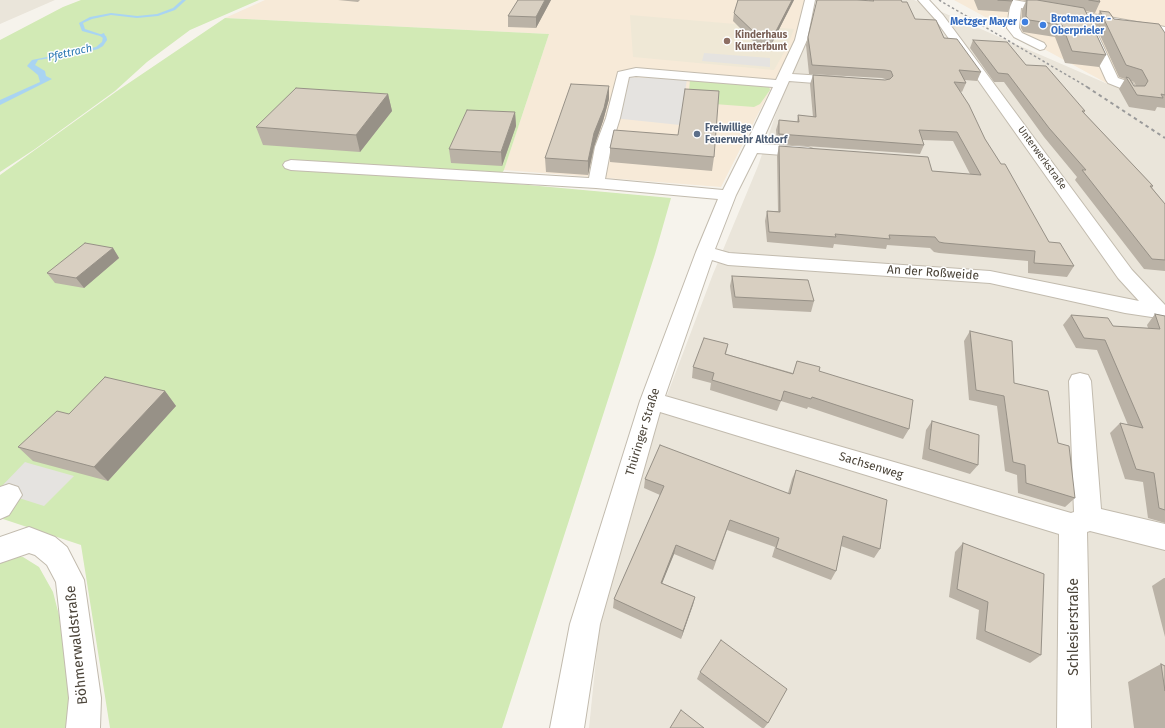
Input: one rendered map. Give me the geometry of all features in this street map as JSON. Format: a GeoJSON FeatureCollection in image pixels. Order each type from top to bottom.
{"type":"FeatureCollection","features":[{"type":"Feature","properties":{"kind":"street","name":"Thüringer Straße"},"geometry":{"type":"LineString","coordinates":[[567,728],[585,624],[652,401],[705,252],[728,195],[752,148],[801,40],[810,0]]}},
{"type":"Feature","properties":{"kind":"street","name":"Unterwerkstraße"},"geometry":{"type":"LineString","coordinates":[[923,0],[939,17],[1126,274],[1162,311]]}},
{"type":"Feature","properties":{"kind":"street"},"geometry":{"type":"LineString","coordinates":[[996,0],[1084,17],[1165,30]]}},
{"type":"Feature","properties":{"kind":"street"},"geometry":{"type":"LineString","coordinates":[[1016,4],[1013,28],[1018,35],[1040,46]]}},
{"type":"Feature","properties":{"kind":"street"},"geometry":{"type":"LineString","coordinates":[[1084,17],[1113,80],[1128,86],[1132,94]]}},
{"type":"Feature","properties":{"kind":"street"},"geometry":{"type":"LineString","coordinates":[[596,183],[603,148],[613,118],[623,75],[636,72],[851,82]]}},
{"type":"Feature","properties":{"kind":"street"},"geometry":{"type":"LineString","coordinates":[[752,148],[821,153]]}},
{"type":"Feature","properties":{"kind":"street"},"geometry":{"type":"LineString","coordinates":[[291,165],[596,183],[728,195]]}},
{"type":"Feature","properties":{"kind":"street","name":"An der Roßweide"},"geometry":{"type":"LineString","coordinates":[[705,252],[728,259],[990,277],[1125,306],[1162,311]]}},
{"type":"Feature","properties":{"kind":"street"},"geometry":{"type":"LineString","coordinates":[[1080,381],[1081,522]]}},
{"type":"Feature","properties":{"kind":"street","name":"Sachsenweg"},"geometry":{"type":"LineString","coordinates":[[652,401],[1081,522],[1165,537]]}},
{"type":"Feature","properties":{"kind":"street","name":"Schlesierstraße"},"geometry":{"type":"LineString","coordinates":[[1074,728],[1081,522]]}},
{"type":"Feature","properties":{"kind":"street","name":"Böhmerwaldstraße"},"geometry":{"type":"LineString","coordinates":[[1,547],[29,540],[45,546],[57,556],[70,580],[85,698],[83,728]]}},
{"type":"Feature","properties":{"kind":"shaded area"},"geometry":{"type":"Polygon","coordinates":[[[0,0],[55,0],[0,24],[0,0]]]}},
{"type":"Feature","properties":{"kind":"shaded area"},"geometry":{"type":"Polygon","coordinates":[[[265,0],[807,0],[796,39],[721,187],[504,170],[549,34],[225,18],[265,0]]]}},
{"type":"Feature","properties":{"kind":"shaded area"},"geometry":{"type":"Polygon","coordinates":[[[819,0],[914,0],[1110,85],[1165,93],[1165,728],[589,728],[599,630],[630,493],[713,274],[758,166],[783,93],[807,41],[819,0]]]}},
{"type":"Feature","properties":{"kind":"shaded area"},"geometry":{"type":"Polygon","coordinates":[[[954,0],[1165,0],[1165,93],[1110,85],[954,0]]]}},
{"type":"Feature","properties":{"kind":"shaded area"},"geometry":{"type":"Polygon","coordinates":[[[630,15],[794,29],[786,49],[774,70],[633,57],[630,15]]]}},
{"type":"Feature","properties":{"kind":"shaded area"},"geometry":{"type":"Polygon","coordinates":[[[704,53],[770,58],[770,67],[702,61],[704,53]]]}},
{"type":"Feature","properties":{"kind":"shaded area"},"geometry":{"type":"Polygon","coordinates":[[[623,77],[687,79],[680,125],[613,118],[623,77]]]}},
{"type":"Feature","properties":{"kind":"shaded area"},"geometry":{"type":"Polygon","coordinates":[[[25,462],[74,476],[44,506],[0,492],[0,488],[25,462]]]}},
{"type":"Feature","properties":{"kind":"green space"},"geometry":{"type":"Polygon","coordinates":[[[81,0],[259,0],[190,30],[147,62],[115,91],[35,149],[0,172],[0,40],[63,7],[81,0]]]}},
{"type":"Feature","properties":{"kind":"green space"},"geometry":{"type":"Polygon","coordinates":[[[225,18],[549,34],[504,170],[495,182],[671,198],[655,254],[502,728],[110,728],[81,545],[0,518],[0,175],[117,91],[225,18]]]}},
{"type":"Feature","properties":{"kind":"green space"},"geometry":{"type":"Polygon","coordinates":[[[690,80],[769,86],[770,90],[760,104],[754,107],[688,102],[690,80]]]}},
{"type":"Feature","properties":{"kind":"green space"},"geometry":{"type":"Polygon","coordinates":[[[11,557],[23,557],[39,567],[53,592],[60,619],[73,705],[68,728],[0,728],[0,562],[11,557]]]}},
{"type":"Feature","properties":{"kind":"water"},"geometry":{"type":"Polygon","coordinates":[[[104,33],[107,40],[103,46],[98,49],[83,53],[38,60],[35,65],[45,71],[46,76],[52,79],[0,105],[0,100],[40,82],[38,75],[27,66],[32,60],[96,47],[102,42],[103,37],[99,35],[104,33]]]}},
{"type":"Feature","properties":{"kind":"building"},"geometry":{"type":"Polygon","coordinates":[[[518,0],[545,0],[536,17],[508,16],[518,0]]]}},
{"type":"Feature","properties":{"kind":"building"},"geometry":{"type":"Polygon","coordinates":[[[738,0],[792,0],[774,35],[757,35],[734,13],[738,0]]]}},
{"type":"Feature","properties":{"kind":"building"},"geometry":{"type":"Polygon","coordinates":[[[817,0],[901,0],[902,2],[907,2],[915,19],[936,20],[944,38],[957,39],[981,72],[959,70],[966,83],[954,82],[969,105],[985,139],[1001,164],[1005,164],[1049,242],[1060,243],[1074,266],[1034,263],[1035,251],[944,243],[939,242],[935,237],[889,235],[890,239],[835,234],[836,237],[769,232],[767,211],[780,212],[779,146],[928,157],[932,171],[981,175],[957,132],[919,130],[924,145],[779,134],[779,120],[799,122],[798,115],[816,117],[813,75],[885,80],[890,79],[893,76],[891,71],[885,70],[812,65],[808,37],[817,0]]]}},
{"type":"Feature","properties":{"kind":"building"},"geometry":{"type":"Polygon","coordinates":[[[1027,0],[1037,0],[1084,8],[1106,55],[1072,51],[1062,25],[1029,20],[1026,16],[1027,0]]]}},
{"type":"Feature","properties":{"kind":"building"},"geometry":{"type":"Polygon","coordinates":[[[1100,11],[1109,12],[1114,19],[1159,24],[1165,33],[1165,95],[1161,94],[1163,98],[1137,95],[1126,77],[1129,78],[1134,86],[1145,86],[1148,81],[1142,70],[1126,65],[1100,11]]]}},
{"type":"Feature","properties":{"kind":"building"},"geometry":{"type":"Polygon","coordinates":[[[973,40],[1007,42],[1026,65],[1046,66],[1085,111],[1082,111],[1153,186],[1150,186],[1165,204],[1165,260],[1152,259],[1082,170],[1086,170],[1049,128],[1008,74],[998,73],[973,40]]]}},
{"type":"Feature","properties":{"kind":"building"},"geometry":{"type":"Polygon","coordinates":[[[571,84],[609,86],[604,108],[594,133],[588,161],[545,158],[571,84]]]}},
{"type":"Feature","properties":{"kind":"building"},"geometry":{"type":"Polygon","coordinates":[[[296,88],[388,94],[356,135],[256,127],[296,88]]]}},
{"type":"Feature","properties":{"kind":"building"},"geometry":{"type":"Polygon","coordinates":[[[685,89],[719,91],[714,157],[610,148],[614,130],[678,135],[685,89]]]}},
{"type":"Feature","properties":{"kind":"building"},"geometry":{"type":"Polygon","coordinates":[[[467,110],[515,112],[501,152],[449,149],[467,110]]]}},
{"type":"Feature","properties":{"kind":"building"},"geometry":{"type":"Polygon","coordinates":[[[85,243],[113,248],[76,278],[47,273],[85,243]]]}},
{"type":"Feature","properties":{"kind":"building"},"geometry":{"type":"Polygon","coordinates":[[[732,276],[808,280],[814,301],[735,297],[732,276]]]}},
{"type":"Feature","properties":{"kind":"building"},"geometry":{"type":"Polygon","coordinates":[[[1155,314],[1165,316],[1165,510],[1159,508],[1154,473],[1136,469],[1120,423],[1143,428],[1105,340],[1084,338],[1071,315],[1108,318],[1113,326],[1160,329],[1155,314]]]}},
{"type":"Feature","properties":{"kind":"building"},"geometry":{"type":"Polygon","coordinates":[[[970,331],[1012,341],[1014,383],[1048,391],[1058,443],[1069,446],[1075,498],[1026,483],[1025,465],[1013,462],[1004,396],[976,390],[970,331]]]}},
{"type":"Feature","properties":{"kind":"building"},"geometry":{"type":"Polygon","coordinates":[[[704,338],[728,344],[725,354],[793,374],[797,361],[820,367],[819,371],[913,400],[909,429],[812,397],[811,399],[784,391],[781,401],[712,380],[714,373],[693,367],[704,338]]]}},
{"type":"Feature","properties":{"kind":"building"},"geometry":{"type":"Polygon","coordinates":[[[105,377],[165,391],[94,467],[18,447],[57,411],[69,414],[105,377]]]}},
{"type":"Feature","properties":{"kind":"building"},"geometry":{"type":"Polygon","coordinates":[[[932,421],[979,435],[978,465],[929,449],[932,421]]]}},
{"type":"Feature","properties":{"kind":"building"},"geometry":{"type":"Polygon","coordinates":[[[660,445],[790,494],[796,470],[887,500],[880,549],[843,536],[836,571],[776,548],[779,538],[730,520],[715,561],[676,545],[661,583],[695,597],[683,631],[614,599],[664,486],[645,479],[660,445]]]}},
{"type":"Feature","properties":{"kind":"building"},"geometry":{"type":"Polygon","coordinates":[[[963,543],[1044,574],[1041,655],[985,631],[988,602],[957,589],[963,543]]]}},
{"type":"Feature","properties":{"kind":"building"},"geometry":{"type":"Polygon","coordinates":[[[721,640],[787,689],[768,723],[700,672],[721,640]]]}},
{"type":"Feature","properties":{"kind":"building"},"geometry":{"type":"Polygon","coordinates":[[[1161,664],[1165,666],[1165,691],[1161,664]]]}},
{"type":"Feature","properties":{"kind":"building"},"geometry":{"type":"Polygon","coordinates":[[[681,710],[704,728],[670,728],[681,710]]]}},
{"type":"Feature","properties":{"kind":"waterway","name":"Pfettrach"},"geometry":{"type":"LineString","coordinates":[[105,40],[105,37],[101,35],[83,30],[81,23],[91,18],[111,14],[137,17],[158,15],[174,9],[184,0]]}},
{"type":"Feature","properties":{"kind":"railway"},"geometry":{"type":"LineString","coordinates":[[939,0],[1089,88]]}},
{"type":"Feature","properties":{"kind":"railway"},"geometry":{"type":"LineString","coordinates":[[1087,87],[1165,138]]}},
{"type":"Feature","properties":{"kind":"place","name":"Metzger Mayer"},"geometry":{"type":"Point","coordinates":[1025,22]}},
{"type":"Feature","properties":{"kind":"place","name":"Brotmacher - Oberprieler"},"geometry":{"type":"Point","coordinates":[1043,25]}},
{"type":"Feature","properties":{"kind":"place","name":"Kinderhaus Kunterbunt"},"geometry":{"type":"Point","coordinates":[727,41]}},
{"type":"Feature","properties":{"kind":"place","name":"Freiwillige Feuerwehr Altdorf"},"geometry":{"type":"Point","coordinates":[697,134]}}]}
